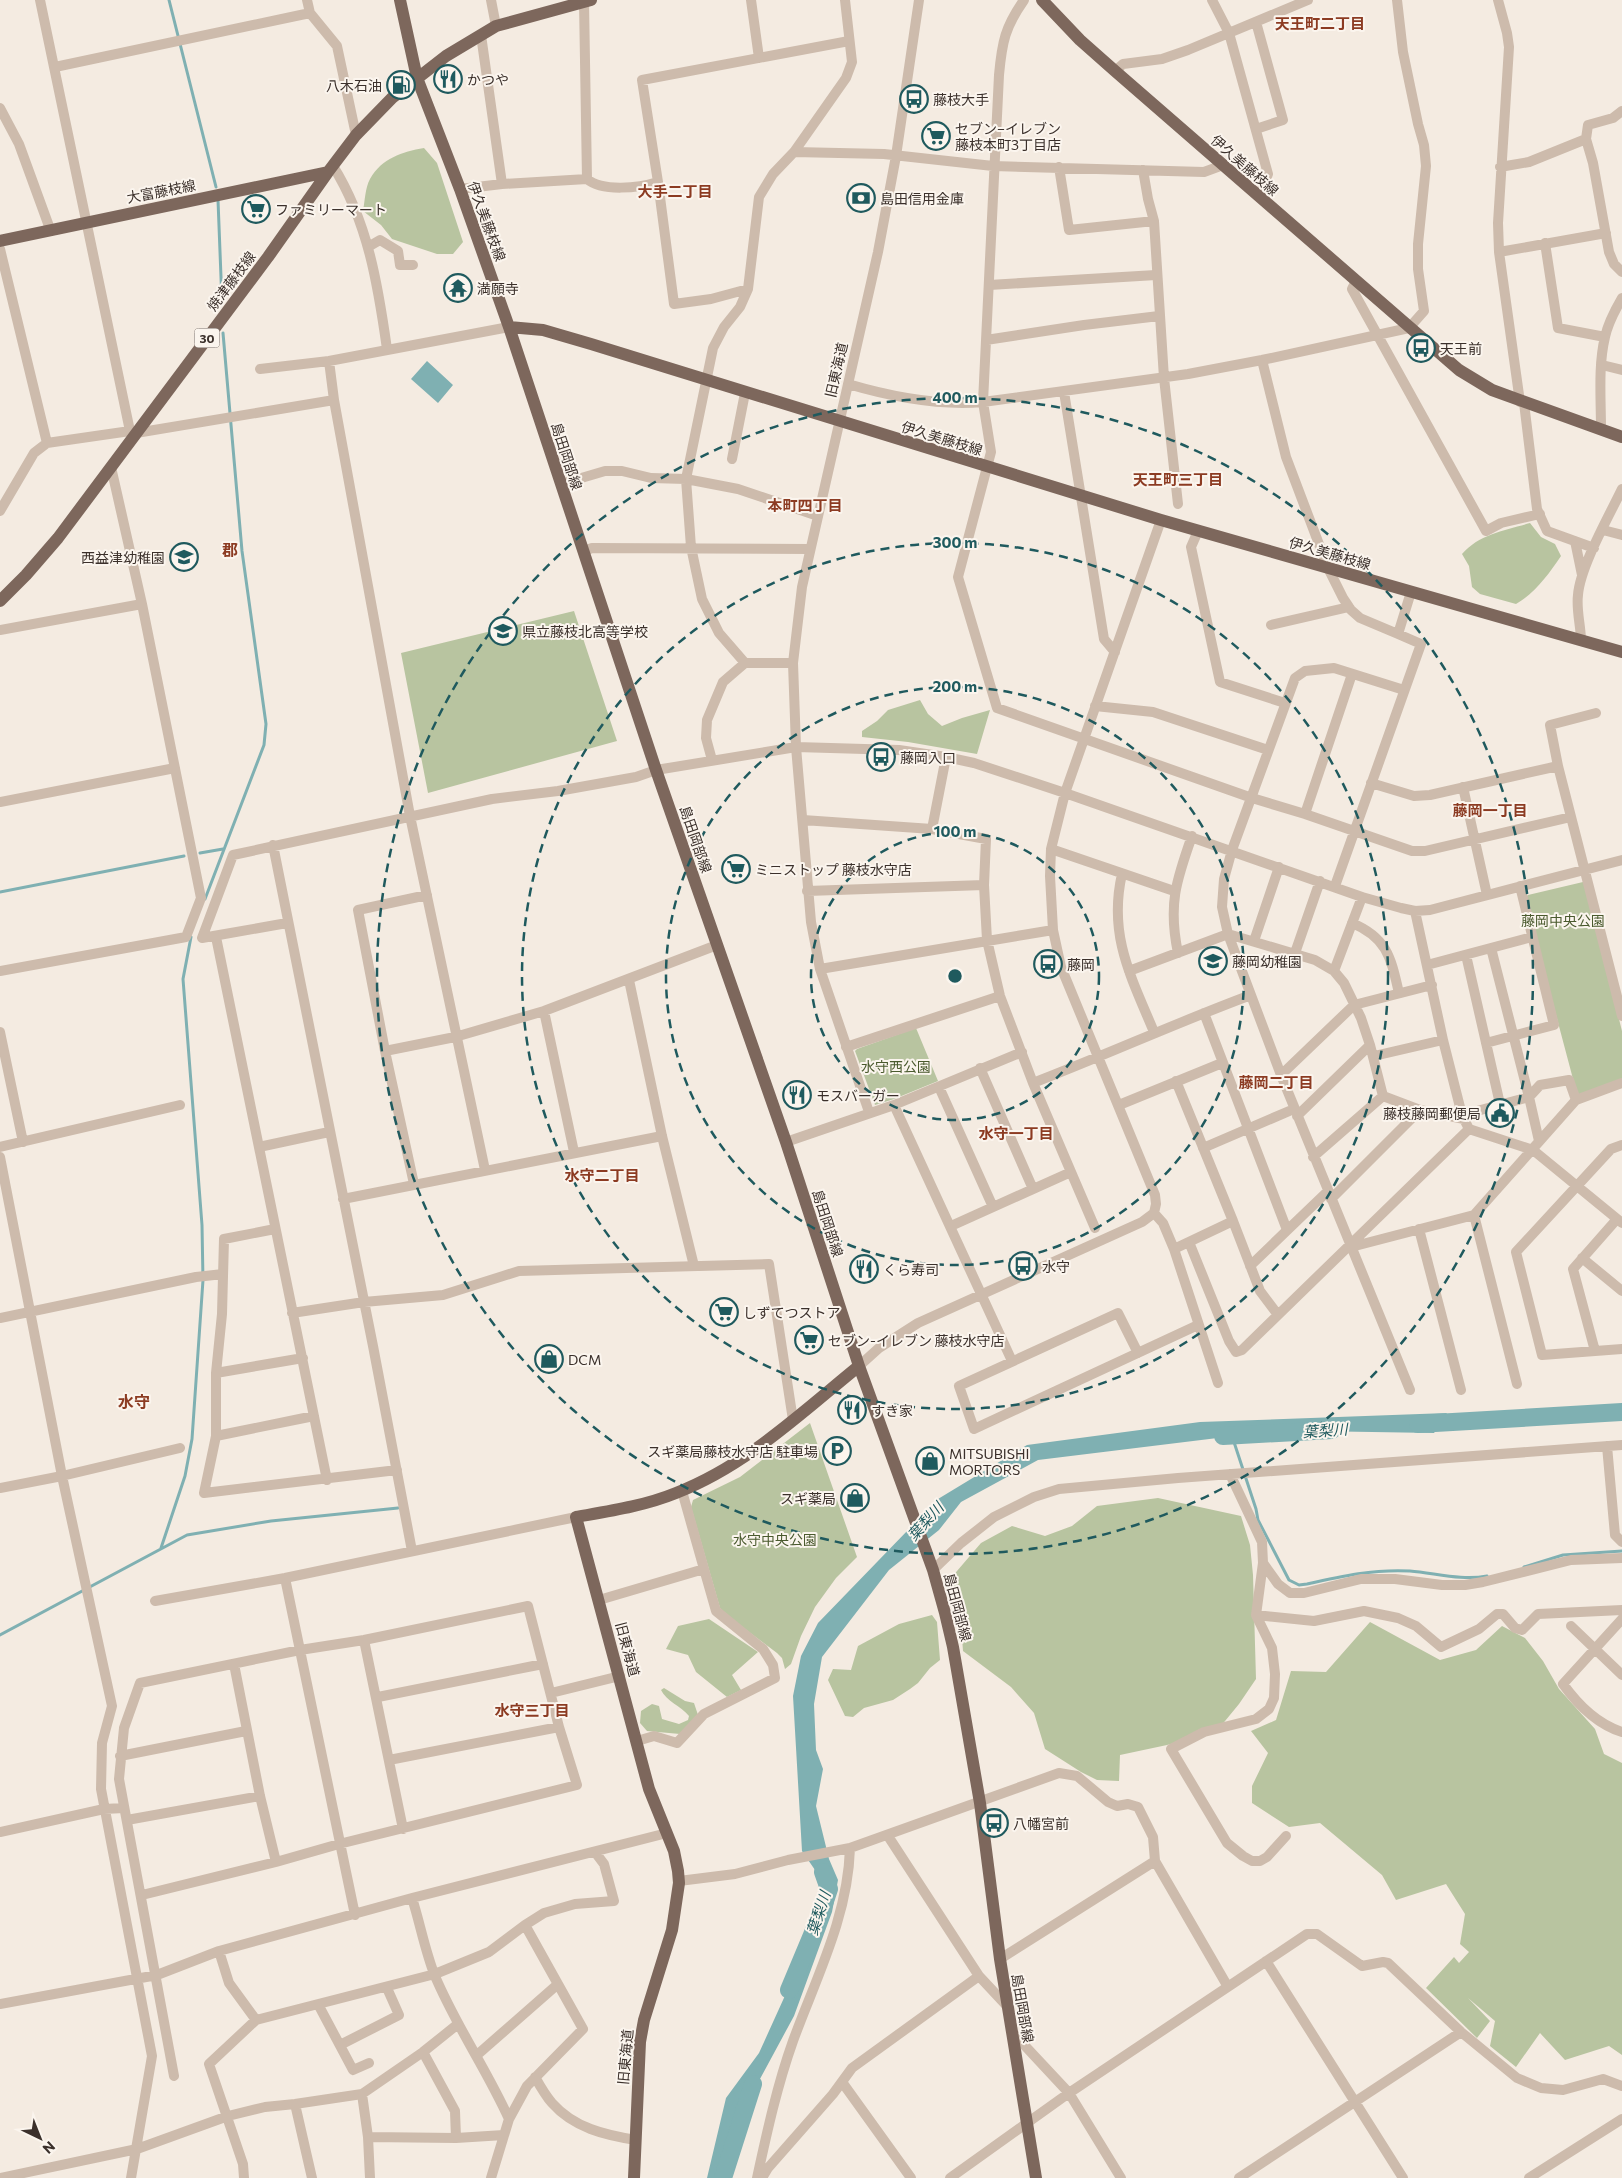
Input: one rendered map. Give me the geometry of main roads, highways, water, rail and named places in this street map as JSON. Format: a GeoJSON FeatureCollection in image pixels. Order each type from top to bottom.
{"type":"FeatureCollection","features":[{"type":"Feature","properties":{"kind":"main road","name":"伊久美藤枝線"},"geometry":{"type":"LineString","coordinates":[[400,0],[417,78],[460,189],[509,327],[543,330],[1161,520],[1622,652]]}},
{"type":"Feature","properties":{"kind":"main road","name":"伊久美藤枝線"},"geometry":{"type":"LineString","coordinates":[[1042,0],[1080,40],[1258,197],[1459,370],[1492,390],[1622,437]]}},
{"type":"Feature","properties":{"kind":"main road"},"geometry":{"type":"LineString","coordinates":[[417,78],[446,56],[496,26],[587,1]]}},
{"type":"Feature","properties":{"kind":"main road","name":"焼津藤枝線"},"geometry":{"type":"LineString","coordinates":[[0,601],[26,575],[58,538],[111,467],[133,432],[268,257],[356,135],[392,98],[417,78]]}},
{"type":"Feature","properties":{"kind":"main road","name":"大富藤枝線"},"geometry":{"type":"LineString","coordinates":[[0,241],[331,169]]}},
{"type":"Feature","properties":{"kind":"main road","name":"島田岡部線"},"geometry":{"type":"LineString","coordinates":[[509,327],[656,770],[786,1142],[859,1366],[932,1567],[953,1647],[980,1803],[1007,2006],[1036,2178]]}},
{"type":"Feature","properties":{"kind":"main road","name":"旧東海道"},"geometry":{"type":"LineString","coordinates":[[634,2178],[638,2064],[644,2020],[672,1930],[679,1880],[674,1851],[649,1789],[576,1518],[637,1505],[682,1491],[716,1474],[746,1456],[859,1366]]}},
{"type":"Feature","properties":{"kind":"water"},"geometry":{"type":"Polygon","coordinates":[[[427,361],[453,385],[438,403],[411,379],[427,361]]]}},
{"type":"Feature","properties":{"kind":"water"},"geometry":{"type":"Polygon","coordinates":[[[1447,1413],[1434,1433],[1310,1431],[1242,1435],[1038,1460],[961,1502],[939,1530],[889,1570],[822,1657],[814,1704],[816,1750],[823,1769],[816,1806],[829,1859],[838,1880],[832,1912],[794,2016],[741,2114],[728,2178],[707,2178],[726,2098],[759,2053],[820,1917],[828,1889],[802,1851],[793,1696],[801,1656],[818,1623],[938,1499],[1027,1445],[1200,1422],[1447,1413]]]}},
{"type":"Feature","properties":{"kind":"waterway"},"geometry":{"type":"LineString","coordinates":[[169,0],[216,187]]}},
{"type":"Feature","properties":{"kind":"waterway"},"geometry":{"type":"LineString","coordinates":[[218,200],[222,303]]}},
{"type":"Feature","properties":{"kind":"waterway"},"geometry":{"type":"LineString","coordinates":[[205,899],[264,745],[266,724],[242,551],[223,333]]}},
{"type":"Feature","properties":{"kind":"waterway"},"geometry":{"type":"LineString","coordinates":[[200,853],[223,849]]}},
{"type":"Feature","properties":{"kind":"waterway"},"geometry":{"type":"LineString","coordinates":[[0,892],[184,856]]}},
{"type":"Feature","properties":{"kind":"waterway"},"geometry":{"type":"LineString","coordinates":[[161,1548],[185,1476],[192,1439],[203,1280],[202,1225],[183,979],[191,937]]}},
{"type":"Feature","properties":{"kind":"waterway","name":"葉梨川"},"geometry":{"type":"LineString","coordinates":[[1418,1424],[1622,1412]]}},
{"type":"Feature","properties":{"kind":"waterway","name":"葉梨川"},"geometry":{"type":"LineString","coordinates":[[1223,1436],[1332,1430]]}},
{"type":"Feature","properties":{"kind":"waterway"},"geometry":{"type":"LineString","coordinates":[[1232,1436],[1258,1520],[1289,1580],[1299,1585],[1384,1571],[1410,1571],[1468,1578],[1487,1576]]}},
{"type":"Feature","properties":{"kind":"waterway"},"geometry":{"type":"LineString","coordinates":[[0,1635],[187,1535],[271,1521],[398,1508]]}},
{"type":"Feature","properties":{"kind":"waterway"},"geometry":{"type":"LineString","coordinates":[[1524,1567],[1563,1555],[1622,1551]]}},
{"type":"Feature","properties":{"kind":"waterway","name":"葉梨川"},"geometry":{"type":"LineString","coordinates":[[789,1990],[820,1916],[829,1889],[823,1872]]}},
{"type":"Feature","properties":{"kind":"waterway","name":"葉梨川"},"geometry":{"type":"LineString","coordinates":[[723,2178],[753,2084]]}},
{"type":"Feature","properties":{"kind":"place","name":"かつや"},"geometry":{"type":"Point","coordinates":[448,79]}},
{"type":"Feature","properties":{"kind":"place","name":"八木石油"},"geometry":{"type":"Point","coordinates":[401,85]}},
{"type":"Feature","properties":{"kind":"place","name":"藤枝大手"},"geometry":{"type":"Point","coordinates":[914,99]}},
{"type":"Feature","properties":{"kind":"place","name":"セブン−イレブン 藤枝本町3丁目店"},"geometry":{"type":"Point","coordinates":[936,136]}},
{"type":"Feature","properties":{"kind":"place","name":"島田信用金庫"},"geometry":{"type":"Point","coordinates":[861,198]}},
{"type":"Feature","properties":{"kind":"place","name":"ファミリーマート"},"geometry":{"type":"Point","coordinates":[256,209]}},
{"type":"Feature","properties":{"kind":"place","name":"満願寺"},"geometry":{"type":"Point","coordinates":[458,288]}},
{"type":"Feature","properties":{"kind":"place","name":"天王前"},"geometry":{"type":"Point","coordinates":[1421,348]}},
{"type":"Feature","properties":{"kind":"place","name":"西益津幼稚園"},"geometry":{"type":"Point","coordinates":[184,557]}},
{"type":"Feature","properties":{"kind":"place","name":"県立藤枝北高等学校"},"geometry":{"type":"Point","coordinates":[503,631]}},
{"type":"Feature","properties":{"kind":"place","name":"藤岡入口"},"geometry":{"type":"Point","coordinates":[881,757]}},
{"type":"Feature","properties":{"kind":"place","name":"ミニストップ 藤枝水守店"},"geometry":{"type":"Point","coordinates":[736,869]}},
{"type":"Feature","properties":{"kind":"place","name":"藤岡幼稚園"},"geometry":{"type":"Point","coordinates":[1213,961]}},
{"type":"Feature","properties":{"kind":"place","name":"藤岡"},"geometry":{"type":"Point","coordinates":[1048,964]}},
{"type":"Feature","properties":{"kind":"place","name":"モスバーガー"},"geometry":{"type":"Point","coordinates":[797,1095]}},
{"type":"Feature","properties":{"kind":"place","name":"藤枝藤岡郵便局"},"geometry":{"type":"Point","coordinates":[1500,1113]}},
{"type":"Feature","properties":{"kind":"place","name":"水守"},"geometry":{"type":"Point","coordinates":[1023,1266]}},
{"type":"Feature","properties":{"kind":"place","name":"くら寿司"},"geometry":{"type":"Point","coordinates":[864,1269]}},
{"type":"Feature","properties":{"kind":"place","name":"しずてつストア"},"geometry":{"type":"Point","coordinates":[724,1312]}},
{"type":"Feature","properties":{"kind":"place","name":"セブン-イレブン 藤枝水守店"},"geometry":{"type":"Point","coordinates":[809,1340]}},
{"type":"Feature","properties":{"kind":"place","name":"DCM"},"geometry":{"type":"Point","coordinates":[549,1359]}},
{"type":"Feature","properties":{"kind":"place","name":"すき家"},"geometry":{"type":"Point","coordinates":[852,1410]}},
{"type":"Feature","properties":{"kind":"place","name":"スギ薬局藤枝水守店 駐車場"},"geometry":{"type":"Point","coordinates":[837,1451]}},
{"type":"Feature","properties":{"kind":"place","name":"MITSUBISHI MORTORS"},"geometry":{"type":"Point","coordinates":[930,1461]}},
{"type":"Feature","properties":{"kind":"place","name":"スギ薬局"},"geometry":{"type":"Point","coordinates":[855,1498]}},
{"type":"Feature","properties":{"kind":"place","name":"八幡宮前"},"geometry":{"type":"Point","coordinates":[994,1823]}},
{"type":"Feature","properties":{"kind":"district","name":"天王町二丁目"},"geometry":{"type":"Point","coordinates":[1320,23]}},
{"type":"Feature","properties":{"kind":"district","name":"大手二丁目"},"geometry":{"type":"Point","coordinates":[675,191]}},
{"type":"Feature","properties":{"kind":"district","name":"天王町三丁目"},"geometry":{"type":"Point","coordinates":[1178,479]}},
{"type":"Feature","properties":{"kind":"district","name":"本町四丁目"},"geometry":{"type":"Point","coordinates":[805,505]}},
{"type":"Feature","properties":{"kind":"district","name":"郡"},"geometry":{"type":"Point","coordinates":[230,549]}},
{"type":"Feature","properties":{"kind":"district","name":"藤岡一丁目"},"geometry":{"type":"Point","coordinates":[1490,810]}},
{"type":"Feature","properties":{"kind":"district","name":"藤岡二丁目"},"geometry":{"type":"Point","coordinates":[1276,1082]}},
{"type":"Feature","properties":{"kind":"district","name":"水守一丁目"},"geometry":{"type":"Point","coordinates":[1016,1133]}},
{"type":"Feature","properties":{"kind":"district","name":"水守二丁目"},"geometry":{"type":"Point","coordinates":[602,1175]}},
{"type":"Feature","properties":{"kind":"district","name":"水守"},"geometry":{"type":"Point","coordinates":[134,1401]}},
{"type":"Feature","properties":{"kind":"district","name":"水守三丁目"},"geometry":{"type":"Point","coordinates":[532,1710]}},
{"type":"Feature","properties":{"kind":"park label","name":"藤岡中央公園"},"geometry":{"type":"Point","coordinates":[1563,920]}},
{"type":"Feature","properties":{"kind":"park label","name":"水守西公園"},"geometry":{"type":"Point","coordinates":[896,1066]}},
{"type":"Feature","properties":{"kind":"park label","name":"水守中央公園"},"geometry":{"type":"Point","coordinates":[775,1539]}}]}
